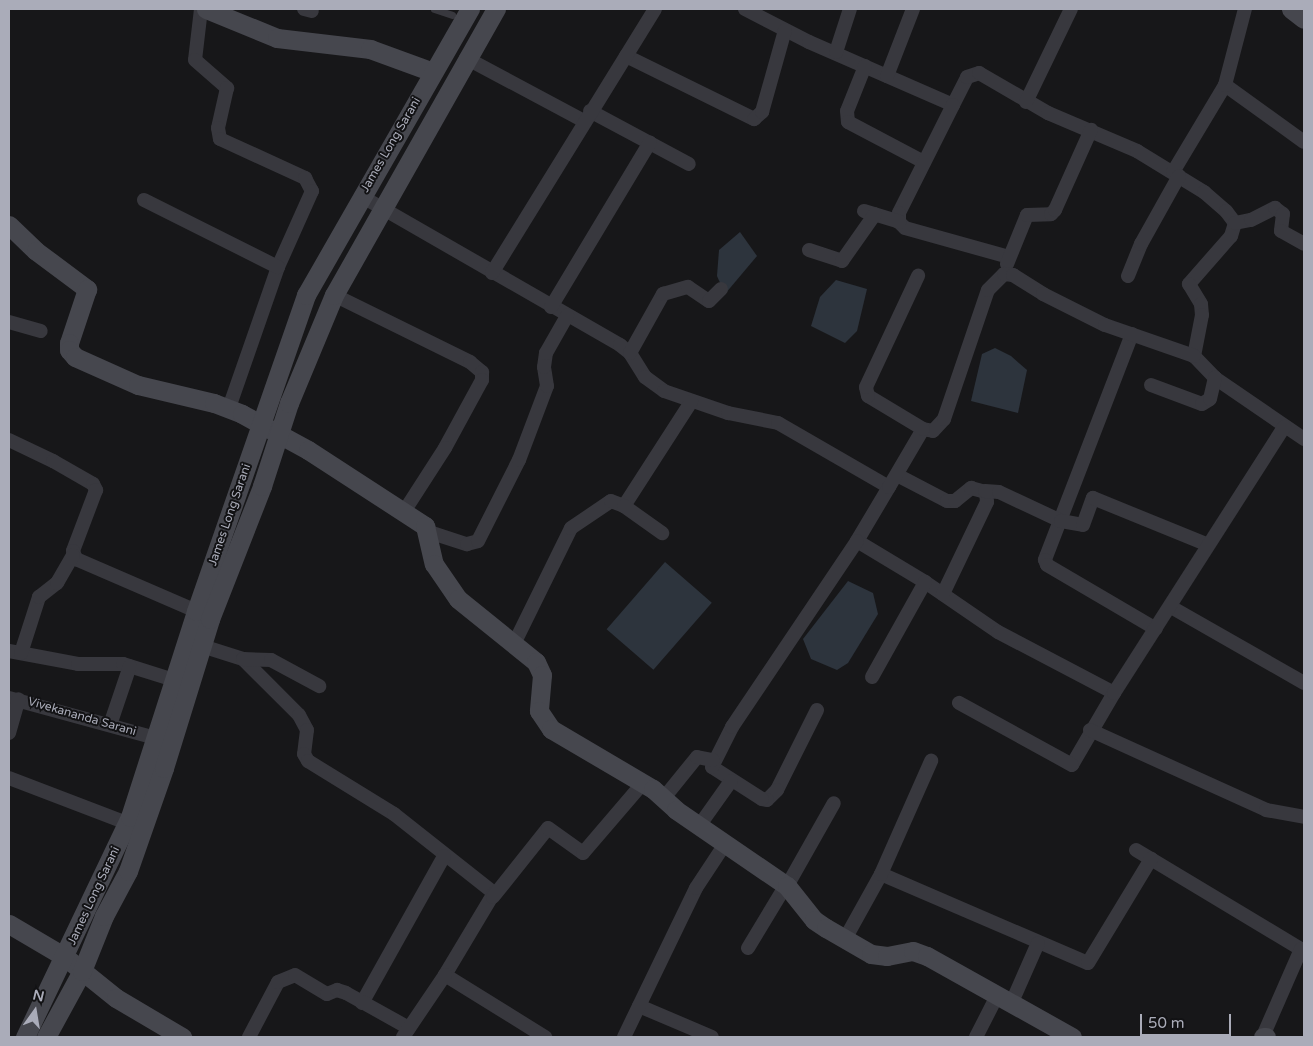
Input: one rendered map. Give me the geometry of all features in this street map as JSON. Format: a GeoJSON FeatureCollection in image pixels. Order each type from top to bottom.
{"type":"FeatureCollection","features":[{"type":"Feature","properties":{"kind":"main road"},"geometry":{"type":"LineString","coordinates":[[206,9],[277,38],[370,49],[433,72]]}},
{"type":"Feature","properties":{"kind":"main road","name":"James Long Sarani"},"geometry":{"type":"LineString","coordinates":[[25,1037],[65,957],[127,822],[161,740],[174,680],[196,611],[306,295],[361,196],[470,9]]}},
{"type":"Feature","properties":{"kind":"main road"},"geometry":{"type":"LineString","coordinates":[[46,1037],[82,971],[104,916],[128,870],[161,740],[202,646],[279,436],[289,403],[334,295],[466,58],[496,9]]}},
{"type":"Feature","properties":{"kind":"main road"},"geometry":{"type":"LineString","coordinates":[[1290,9],[1304,19]]}},
{"type":"Feature","properties":{"kind":"main road"},"geometry":{"type":"LineString","coordinates":[[9,225],[36,251],[87,289],[69,343],[69,350],[75,357],[138,385],[229,408],[405,510],[429,532],[434,564],[444,582],[470,612],[536,662],[542,675],[539,711],[551,729],[643,784],[699,826],[786,885],[814,920],[845,939],[871,954],[887,956],[912,951],[927,956],[1072,1037]]}},
{"type":"Feature","properties":{"kind":"main road"},"geometry":{"type":"LineString","coordinates":[[9,924],[65,957],[116,998],[182,1037]]}},
{"type":"Feature","properties":{"kind":"street"},"geometry":{"type":"LineString","coordinates":[[201,9],[195,60],[227,88],[218,128],[220,139],[311,184],[310,198],[278,267],[229,408]]}},
{"type":"Feature","properties":{"kind":"street"},"geometry":{"type":"LineString","coordinates":[[492,273],[587,116],[655,9]]}},
{"type":"Feature","properties":{"kind":"street"},"geometry":{"type":"LineString","coordinates":[[746,9],[763,13],[785,30],[953,105]]}},
{"type":"Feature","properties":{"kind":"street"},"geometry":{"type":"LineString","coordinates":[[836,52],[850,9]]}},
{"type":"Feature","properties":{"kind":"street"},"geometry":{"type":"LineString","coordinates":[[887,76],[913,9]]}},
{"type":"Feature","properties":{"kind":"street"},"geometry":{"type":"LineString","coordinates":[[1026,102],[1071,9]]}},
{"type":"Feature","properties":{"kind":"street"},"geometry":{"type":"LineString","coordinates":[[1128,276],[1141,244],[1176,174],[1225,85],[1245,9]]}},
{"type":"Feature","properties":{"kind":"street"},"geometry":{"type":"LineString","coordinates":[[626,56],[754,118],[762,112],[785,30]]}},
{"type":"Feature","properties":{"kind":"street"},"geometry":{"type":"LineString","coordinates":[[466,58],[587,116],[650,142],[689,164]]}},
{"type":"Feature","properties":{"kind":"street"},"geometry":{"type":"LineString","coordinates":[[865,66],[846,111],[848,122],[924,162]]}},
{"type":"Feature","properties":{"kind":"street"},"geometry":{"type":"LineString","coordinates":[[899,222],[899,213],[953,105],[972,73],[979,73],[1026,102],[1091,130],[1176,174],[1226,211],[1235,223]]}},
{"type":"Feature","properties":{"kind":"street"},"geometry":{"type":"LineString","coordinates":[[1225,85],[1304,142]]}},
{"type":"Feature","properties":{"kind":"street"},"geometry":{"type":"LineString","coordinates":[[918,276],[865,392],[923,429],[933,431],[944,419],[988,290],[1004,274],[1009,257],[1027,215],[1051,214],[1055,210],[1091,130]]}},
{"type":"Feature","properties":{"kind":"street"},"geometry":{"type":"LineString","coordinates":[[551,307],[650,142]]}},
{"type":"Feature","properties":{"kind":"street"},"geometry":{"type":"LineString","coordinates":[[361,196],[551,307],[603,334],[630,353],[645,377],[664,391],[691,402],[778,423],[893,481],[947,501],[955,501],[971,488],[999,492],[1061,521],[1083,525],[1093,498],[1208,545]]}},
{"type":"Feature","properties":{"kind":"street"},"geometry":{"type":"LineString","coordinates":[[144,200],[278,267]]}},
{"type":"Feature","properties":{"kind":"street"},"geometry":{"type":"LineString","coordinates":[[1235,223],[1251,220],[1275,208],[1283,214],[1281,231],[1304,244]]}},
{"type":"Feature","properties":{"kind":"street"},"geometry":{"type":"LineString","coordinates":[[809,250],[842,261],[870,212],[899,222],[905,228],[1009,257]]}},
{"type":"Feature","properties":{"kind":"street"},"geometry":{"type":"LineString","coordinates":[[1194,356],[1202,315],[1201,304],[1189,284],[1231,236],[1235,223]]}},
{"type":"Feature","properties":{"kind":"street"},"geometry":{"type":"LineString","coordinates":[[1004,274],[1013,275],[1091,318],[1194,356],[1215,378],[1304,440]]}},
{"type":"Feature","properties":{"kind":"street"},"geometry":{"type":"LineString","coordinates":[[630,353],[663,294],[688,287],[709,301],[721,289]]}},
{"type":"Feature","properties":{"kind":"street"},"geometry":{"type":"LineString","coordinates":[[334,295],[470,362],[482,372],[482,380],[445,448],[405,510]]}},
{"type":"Feature","properties":{"kind":"street"},"geometry":{"type":"LineString","coordinates":[[429,532],[467,544],[478,541],[519,460],[547,386],[544,367],[546,353],[567,316]]}},
{"type":"Feature","properties":{"kind":"street"},"geometry":{"type":"LineString","coordinates":[[9,322],[41,330]]}},
{"type":"Feature","properties":{"kind":"street"},"geometry":{"type":"LineString","coordinates":[[1132,334],[1045,560],[1047,565],[1156,629]]}},
{"type":"Feature","properties":{"kind":"street"},"geometry":{"type":"LineString","coordinates":[[1151,385],[1202,404],[1210,399],[1215,378]]}},
{"type":"Feature","properties":{"kind":"street"},"geometry":{"type":"LineString","coordinates":[[624,506],[691,402]]}},
{"type":"Feature","properties":{"kind":"street"},"geometry":{"type":"LineString","coordinates":[[958,703],[1072,765],[1090,730],[1171,607],[1208,545],[1284,427]]}},
{"type":"Feature","properties":{"kind":"street"},"geometry":{"type":"LineString","coordinates":[[817,710],[773,797],[762,800],[715,771],[712,767],[713,760],[857,541],[923,429]]}},
{"type":"Feature","properties":{"kind":"street"},"geometry":{"type":"LineString","coordinates":[[9,440],[93,484],[96,497],[73,555],[57,583],[39,597],[15,652],[78,664],[114,663],[174,680]]}},
{"type":"Feature","properties":{"kind":"street"},"geometry":{"type":"LineString","coordinates":[[943,594],[986,502],[984,491]]}},
{"type":"Feature","properties":{"kind":"street"},"geometry":{"type":"LineString","coordinates":[[514,644],[571,528],[592,517],[604,503],[617,503],[624,506],[662,533]]}},
{"type":"Feature","properties":{"kind":"street"},"geometry":{"type":"LineString","coordinates":[[857,541],[925,582],[998,632],[1114,693]]}},
{"type":"Feature","properties":{"kind":"street"},"geometry":{"type":"LineString","coordinates":[[73,555],[101,572],[196,611]]}},
{"type":"Feature","properties":{"kind":"street"},"geometry":{"type":"LineString","coordinates":[[872,677],[925,582]]}},
{"type":"Feature","properties":{"kind":"street"},"geometry":{"type":"LineString","coordinates":[[1171,607],[1304,683]]}},
{"type":"Feature","properties":{"kind":"street"},"geometry":{"type":"LineString","coordinates":[[202,646],[243,660],[271,660],[319,686]]}},
{"type":"Feature","properties":{"kind":"street"},"geometry":{"type":"LineString","coordinates":[[243,660],[306,723],[304,754],[308,761],[394,814],[444,856],[494,893],[493,896]]}},
{"type":"Feature","properties":{"kind":"street"},"geometry":{"type":"LineString","coordinates":[[110,725],[130,666]]}},
{"type":"Feature","properties":{"kind":"street"},"geometry":{"type":"LineString","coordinates":[[9,733],[14,699]]}},
{"type":"Feature","properties":{"kind":"street","name":"Vivekananda Sarani"},"geometry":{"type":"LineString","coordinates":[[14,699],[161,740]]}},
{"type":"Feature","properties":{"kind":"street"},"geometry":{"type":"LineString","coordinates":[[1090,730],[1266,810],[1304,817]]}},
{"type":"Feature","properties":{"kind":"street"},"geometry":{"type":"LineString","coordinates":[[663,799],[697,756],[713,760]]}},
{"type":"Feature","properties":{"kind":"street"},"geometry":{"type":"LineString","coordinates":[[845,939],[881,874],[931,761]]}},
{"type":"Feature","properties":{"kind":"street"},"geometry":{"type":"LineString","coordinates":[[9,778],[127,822]]}},
{"type":"Feature","properties":{"kind":"street"},"geometry":{"type":"LineString","coordinates":[[699,826],[732,781]]}},
{"type":"Feature","properties":{"kind":"street"},"geometry":{"type":"LineString","coordinates":[[248,1037],[278,982],[295,975],[327,994],[338,990],[362,1003],[406,1033],[493,896],[548,828],[583,853],[643,784]]}},
{"type":"Feature","properties":{"kind":"street"},"geometry":{"type":"LineString","coordinates":[[748,948],[834,803]]}},
{"type":"Feature","properties":{"kind":"street"},"geometry":{"type":"LineString","coordinates":[[624,1037],[696,888],[725,844]]}},
{"type":"Feature","properties":{"kind":"street"},"geometry":{"type":"LineString","coordinates":[[1136,850],[1303,950],[1264,1037]]}},
{"type":"Feature","properties":{"kind":"street"},"geometry":{"type":"LineString","coordinates":[[362,1003],[444,856]]}},
{"type":"Feature","properties":{"kind":"street"},"geometry":{"type":"LineString","coordinates":[[881,874],[1088,963],[1150,859]]}},
{"type":"Feature","properties":{"kind":"street"},"geometry":{"type":"LineString","coordinates":[[976,1037],[1005,999],[1038,943]]}},
{"type":"Feature","properties":{"kind":"street"},"geometry":{"type":"LineString","coordinates":[[445,974],[543,1037]]}},
{"type":"Feature","properties":{"kind":"street"},"geometry":{"type":"LineString","coordinates":[[639,1006],[712,1037]]}},
{"type":"Feature","properties":{"kind":"lane"},"geometry":{"type":"LineString","coordinates":[[434,9],[452,16]]}},
{"type":"Feature","properties":{"kind":"shaded area"},"geometry":{"type":"Polygon","coordinates":[[[740,232],[757,256],[725,294],[717,276],[719,250],[740,232]]]}},
{"type":"Feature","properties":{"kind":"shaded area"},"geometry":{"type":"Polygon","coordinates":[[[836,280],[867,289],[857,331],[845,343],[811,326],[820,297],[836,280]]]}},
{"type":"Feature","properties":{"kind":"shaded area"},"geometry":{"type":"Polygon","coordinates":[[[995,348],[1011,356],[1027,370],[1018,413],[971,401],[982,354],[995,348]]]}},
{"type":"Feature","properties":{"kind":"shaded area"},"geometry":{"type":"Polygon","coordinates":[[[665,562],[712,603],[653,670],[607,629],[665,562]]]}},
{"type":"Feature","properties":{"kind":"shaded area"},"geometry":{"type":"Polygon","coordinates":[[[848,581],[873,593],[878,614],[848,663],[837,670],[811,659],[803,639],[848,581]]]}}]}
